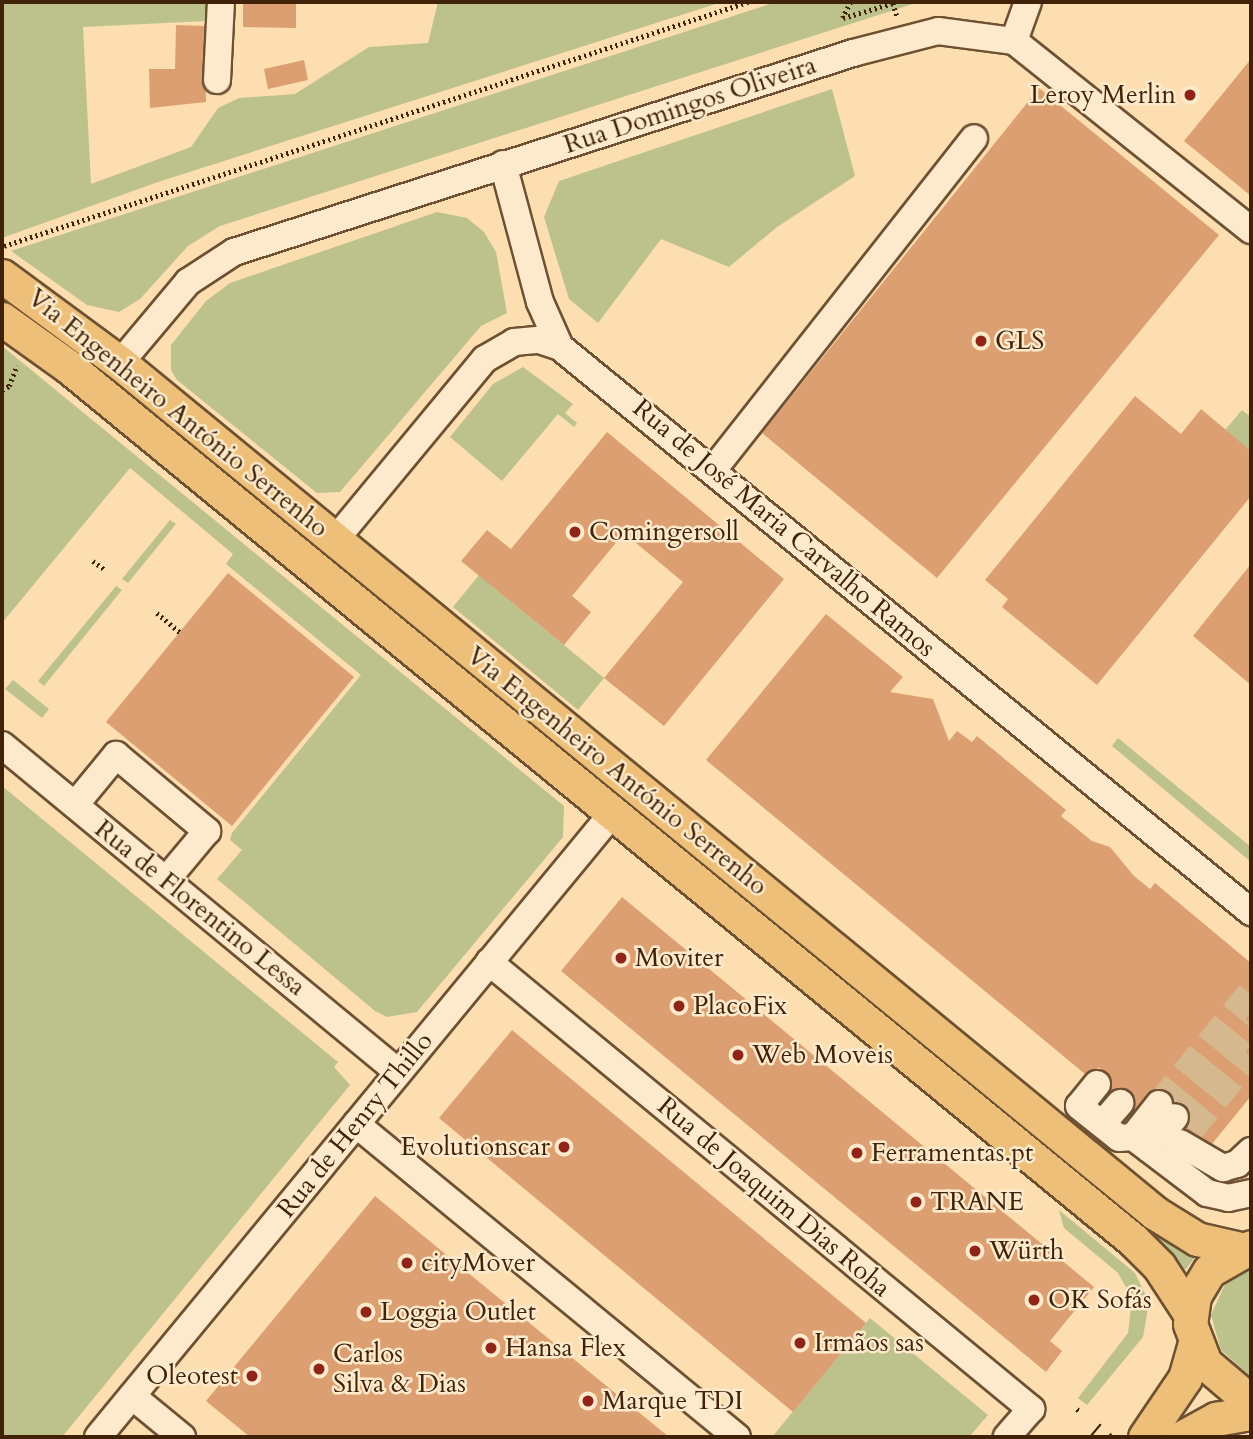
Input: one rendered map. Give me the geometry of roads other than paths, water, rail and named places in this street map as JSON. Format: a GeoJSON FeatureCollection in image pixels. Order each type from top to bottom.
{"type":"FeatureCollection","features":[{"type":"Feature","properties":{"kind":"main road","name":"Via Engenheiro António Serrenho"},"geometry":{"type":"LineString","coordinates":[[9,280],[120,363],[1155,1213],[1197,1239],[1246,1248]]}},
{"type":"Feature","properties":{"kind":"main road","name":"Via Engenheiro António Serrenho"},"geometry":{"type":"LineString","coordinates":[[2,319],[69,367],[1133,1240],[1159,1266],[1193,1329],[1205,1363],[1251,1402]]}},
{"type":"Feature","properties":{"kind":"main road"},"geometry":{"type":"LineString","coordinates":[[1145,1437],[1185,1377],[1193,1329],[1209,1271],[1246,1248]]}},
{"type":"Feature","properties":{"kind":"main road"},"geometry":{"type":"LineString","coordinates":[[1183,1437],[1216,1419],[1251,1413]]}},
{"type":"Feature","properties":{"kind":"street"},"geometry":{"type":"LineString","coordinates":[[217,80],[221,2]]}},
{"type":"Feature","properties":{"kind":"street"},"geometry":{"type":"LineString","coordinates":[[1014,41],[1028,2]]}},
{"type":"Feature","properties":{"kind":"street","name":"Rua Domingos Oliveira"},"geometry":{"type":"LineString","coordinates":[[120,363],[188,282],[216,260],[503,164],[912,36],[969,32],[1014,41],[1251,230]]}},
{"type":"Feature","properties":{"kind":"street"},"geometry":{"type":"LineString","coordinates":[[713,470],[974,138]]}},
{"type":"Feature","properties":{"kind":"street"},"geometry":{"type":"LineString","coordinates":[[503,164],[536,289],[560,347]]}},
{"type":"Feature","properties":{"kind":"street","name":"Rua de José Maria Carvalho Ramos"},"geometry":{"type":"LineString","coordinates":[[335,540],[485,359],[514,342],[539,340],[560,347],[1251,912]]}},
{"type":"Feature","properties":{"kind":"street","name":"Rua de Florentino Lessa"},"geometry":{"type":"LineString","coordinates":[[2,746],[398,1072]]}},
{"type":"Feature","properties":{"kind":"street"},"geometry":{"type":"LineString","coordinates":[[75,805],[116,755],[207,831],[166,880]]}},
{"type":"Feature","properties":{"kind":"street","name":"Rua de Henry Thillo"},"geometry":{"type":"LineString","coordinates":[[98,1437],[612,814]]}},
{"type":"Feature","properties":{"kind":"street","name":"Rua de Joaquim Dias Roha"},"geometry":{"type":"LineString","coordinates":[[489,962],[1031,1409],[1007,1437]]}},
{"type":"Feature","properties":{"kind":"street"},"geometry":{"type":"LineString","coordinates":[[1097,1084],[1079,1106],[1119,1138],[1164,1135],[1223,1168],[1237,1164],[1251,1150]]}},
{"type":"Feature","properties":{"kind":"street"},"geometry":{"type":"LineString","coordinates":[[1102,1124],[1120,1102]]}},
{"type":"Feature","properties":{"kind":"street"},"geometry":{"type":"LineString","coordinates":[[356,1124],[737,1437]]}},
{"type":"Feature","properties":{"kind":"street"},"geometry":{"type":"LineString","coordinates":[[1164,1135],[1207,1193],[1228,1198],[1251,1193]]}},
{"type":"Feature","properties":{"kind":"street"},"geometry":{"type":"LineString","coordinates":[[132,1396],[182,1437]]}},
{"type":"Feature","properties":{"kind":"tunnel"},"geometry":{"type":"LineString","coordinates":[[1159,1104],[1251,992]]}},
{"type":"Feature","properties":{"kind":"tunnel"},"geometry":{"type":"LineString","coordinates":[[1175,1117],[1251,1024]]}},
{"type":"Feature","properties":{"kind":"tunnel"},"geometry":{"type":"LineString","coordinates":[[1191,1130],[1251,1056]]}},
{"type":"Feature","properties":{"kind":"tram line"},"geometry":{"type":"LineString","coordinates":[[1090,1437],[1100,1425]]}},
{"type":"Feature","properties":{"kind":"tram line"},"geometry":{"type":"LineString","coordinates":[[1108,1437],[1111,1434]]}},
{"type":"Feature","properties":{"kind":"place","name":"Leroy Merlin"},"geometry":{"type":"Point","coordinates":[1190,95]}},
{"type":"Feature","properties":{"kind":"place","name":"GLS"},"geometry":{"type":"Point","coordinates":[981,341]}},
{"type":"Feature","properties":{"kind":"place","name":"Comingersoll"},"geometry":{"type":"Point","coordinates":[575,532]}},
{"type":"Feature","properties":{"kind":"place","name":"Moviter"},"geometry":{"type":"Point","coordinates":[621,958]}},
{"type":"Feature","properties":{"kind":"place","name":"PlacoFix"},"geometry":{"type":"Point","coordinates":[679,1006]}},
{"type":"Feature","properties":{"kind":"place","name":"Web Moveis"},"geometry":{"type":"Point","coordinates":[738,1055]}},
{"type":"Feature","properties":{"kind":"place","name":"Evolutionscar"},"geometry":{"type":"Point","coordinates":[564,1147]}},
{"type":"Feature","properties":{"kind":"place","name":"Ferramentas.pt"},"geometry":{"type":"Point","coordinates":[857,1153]}},
{"type":"Feature","properties":{"kind":"place","name":"TRANE"},"geometry":{"type":"Point","coordinates":[916,1202]}},
{"type":"Feature","properties":{"kind":"place","name":"Würth"},"geometry":{"type":"Point","coordinates":[975,1251]}},
{"type":"Feature","properties":{"kind":"place","name":"cityMover"},"geometry":{"type":"Point","coordinates":[407,1263]}},
{"type":"Feature","properties":{"kind":"place","name":"OK Sofás"},"geometry":{"type":"Point","coordinates":[1034,1300]}},
{"type":"Feature","properties":{"kind":"place","name":"Loggia Outlet"},"geometry":{"type":"Point","coordinates":[366,1312]}},
{"type":"Feature","properties":{"kind":"place","name":"Irmãos sas"},"geometry":{"type":"Point","coordinates":[800,1343]}},
{"type":"Feature","properties":{"kind":"place","name":"Hansa Flex"},"geometry":{"type":"Point","coordinates":[491,1348]}},
{"type":"Feature","properties":{"kind":"place","name":"Carlos Silva & Dias"},"geometry":{"type":"Point","coordinates":[319,1369]}},
{"type":"Feature","properties":{"kind":"place","name":"Oleotest"},"geometry":{"type":"Point","coordinates":[252,1376]}},
{"type":"Feature","properties":{"kind":"place","name":"Marque TDI"},"geometry":{"type":"Point","coordinates":[588,1401]}}]}
